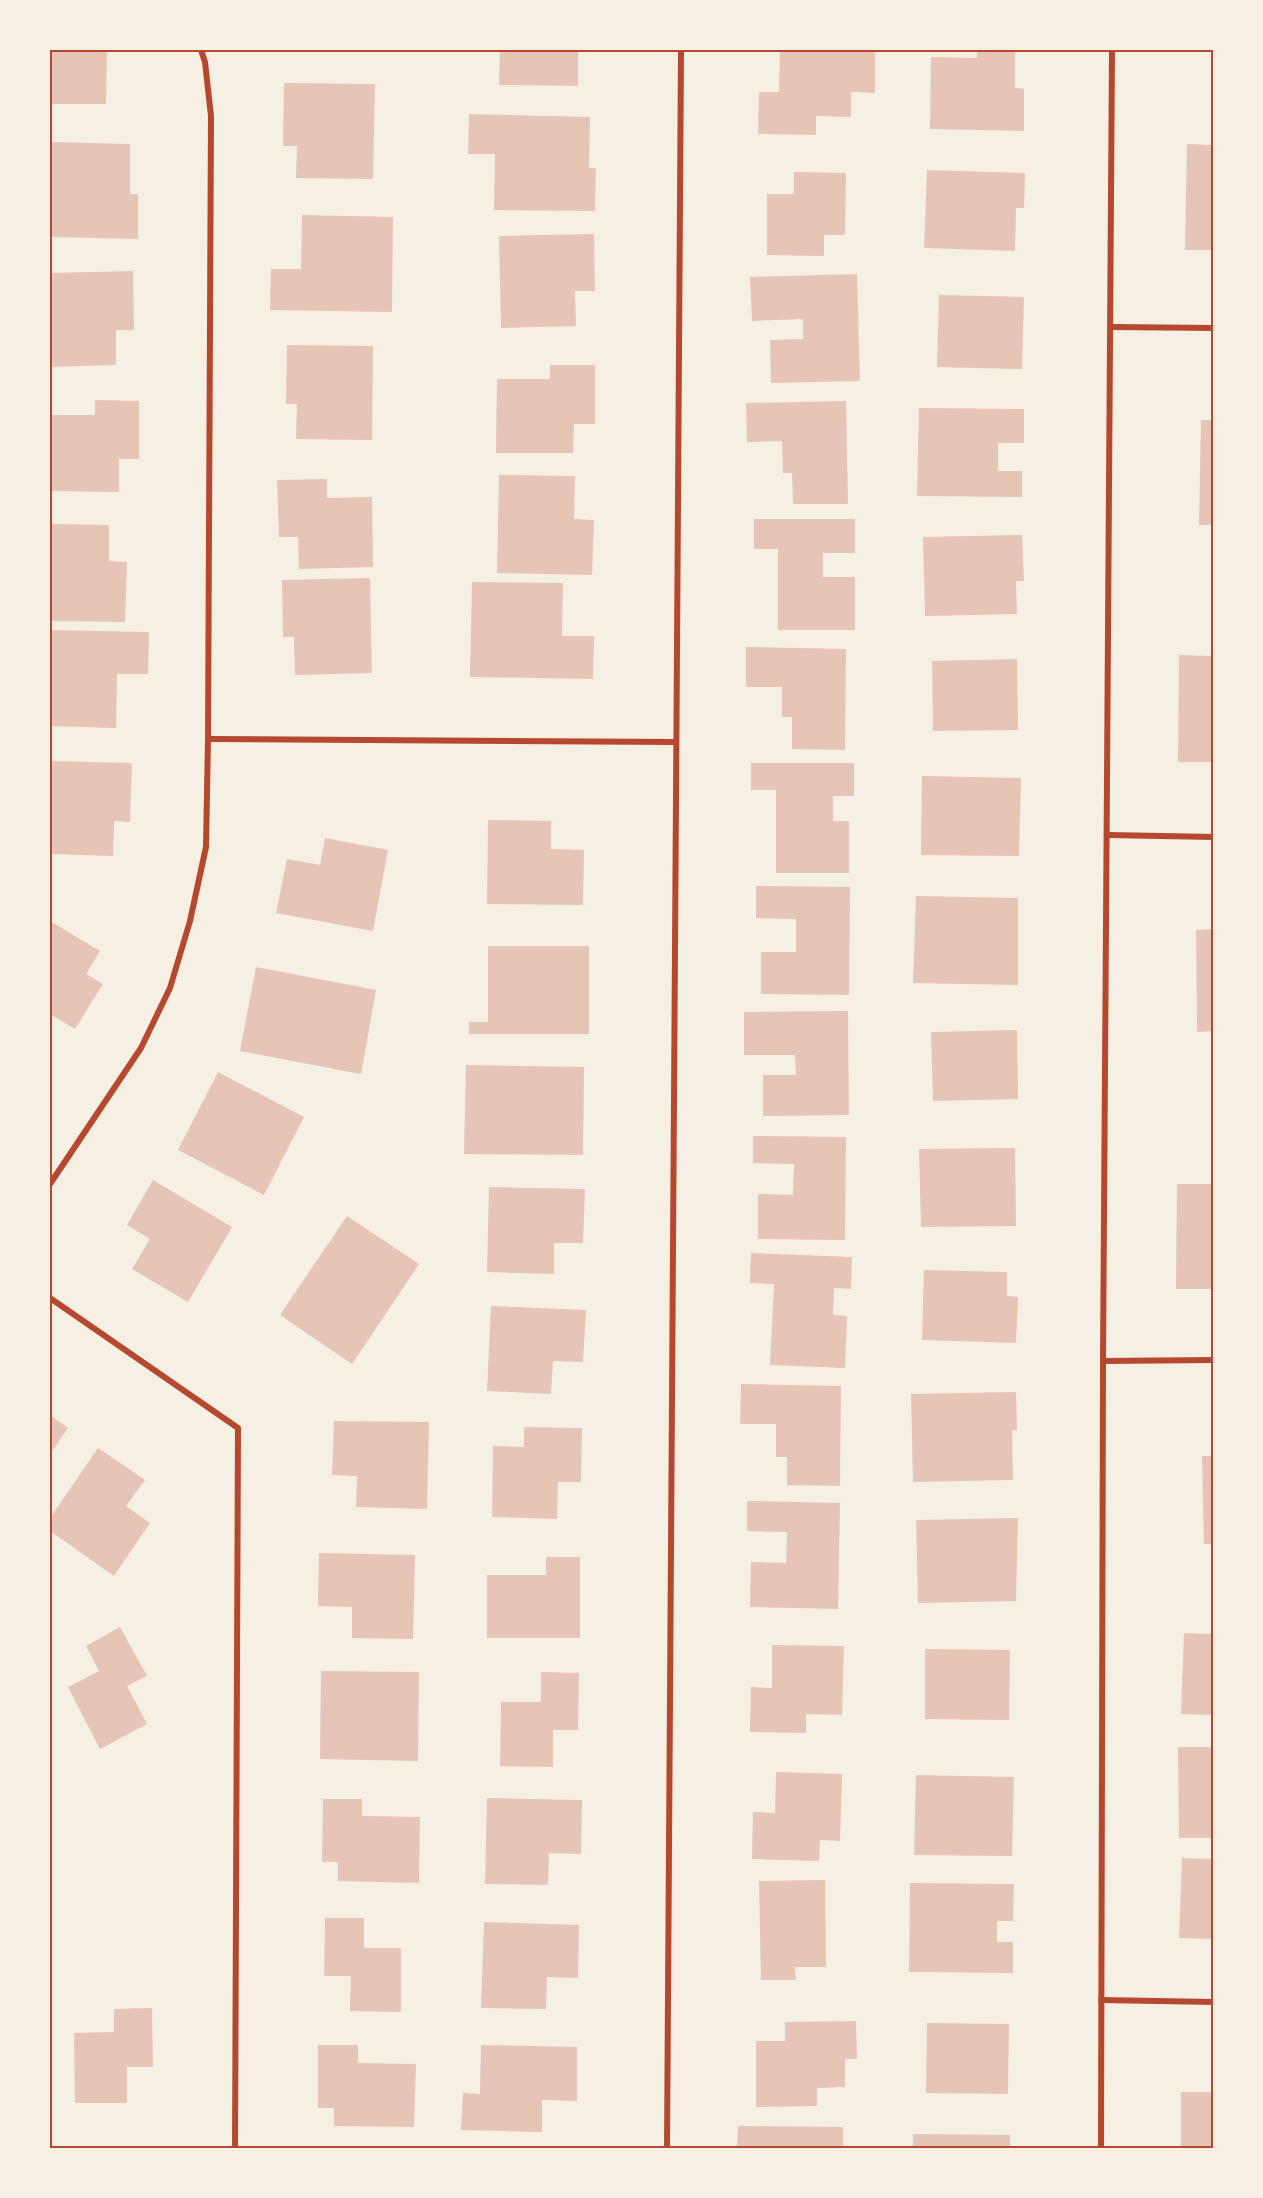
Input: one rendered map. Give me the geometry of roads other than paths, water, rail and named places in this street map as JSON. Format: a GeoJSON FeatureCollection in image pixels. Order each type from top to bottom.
{"type":"FeatureCollection","features":[{"type":"Feature","properties":{"kind":"street"},"geometry":{"type":"LineString","coordinates":[[50,1184],[141,1048],[170,988],[190,921],[206,847],[211,116],[205,62],[201,50]]}},
{"type":"Feature","properties":{"kind":"street"},"geometry":{"type":"LineString","coordinates":[[667,2148],[681,50]]}},
{"type":"Feature","properties":{"kind":"street"},"geometry":{"type":"LineString","coordinates":[[1101,2148],[1103,1361],[1112,50]]}},
{"type":"Feature","properties":{"kind":"street"},"geometry":{"type":"LineString","coordinates":[[1111,327],[1214,328]]}},
{"type":"Feature","properties":{"kind":"street"},"geometry":{"type":"LineString","coordinates":[[208,739],[676,742]]}},
{"type":"Feature","properties":{"kind":"street"},"geometry":{"type":"LineString","coordinates":[[1107,836],[1214,837]]}},
{"type":"Feature","properties":{"kind":"street"},"geometry":{"type":"LineString","coordinates":[[50,1298],[238,1428],[235,2148]]}},
{"type":"Feature","properties":{"kind":"street"},"geometry":{"type":"LineString","coordinates":[[1103,1361],[1214,1360]]}},
{"type":"Feature","properties":{"kind":"street"},"geometry":{"type":"LineString","coordinates":[[1101,2000],[1214,2002]]}}]}
